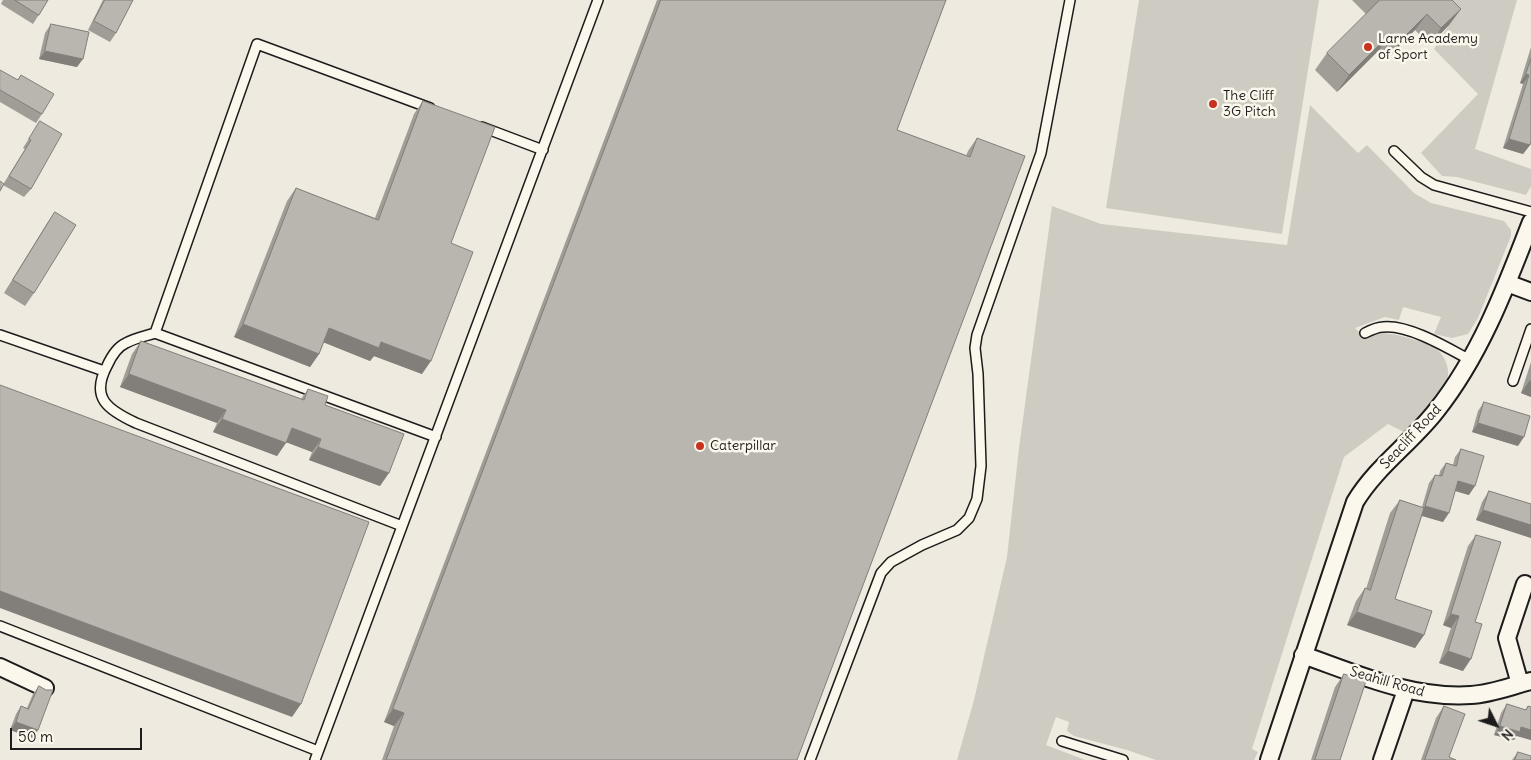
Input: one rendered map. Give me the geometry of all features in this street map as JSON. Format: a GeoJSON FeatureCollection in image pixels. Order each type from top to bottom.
{"type":"FeatureCollection","features":[{"type":"Feature","properties":{"kind":"street","name":"Seacliff Road"},"geometry":{"type":"LineString","coordinates":[[1269,760],[1355,502],[1371,480],[1435,413],[1453,388],[1470,360],[1507,284],[1531,222]]}},
{"type":"Feature","properties":{"kind":"street"},"geometry":{"type":"LineString","coordinates":[[1507,284],[1531,292]]}},
{"type":"Feature","properties":{"kind":"street"},"geometry":{"type":"LineString","coordinates":[[1525,584],[1506,638],[1525,683]]}},
{"type":"Feature","properties":{"kind":"street","name":"Seahill Road"},"geometry":{"type":"LineString","coordinates":[[1303,655],[1406,690],[1430,694],[1473,695],[1525,683]]}},
{"type":"Feature","properties":{"kind":"street"},"geometry":{"type":"LineString","coordinates":[[0,666],[44,688]]}},
{"type":"Feature","properties":{"kind":"street"},"geometry":{"type":"LineString","coordinates":[[1382,760],[1406,690]]}},
{"type":"Feature","properties":{"kind":"lane"},"geometry":{"type":"LineString","coordinates":[[0,626],[317,756],[598,0]]}},
{"type":"Feature","properties":{"kind":"lane"},"geometry":{"type":"LineString","coordinates":[[810,760],[880,573],[891,562],[922,545],[957,530],[968,518],[977,499],[981,466],[976,335],[1041,153],[1070,0]]}},
{"type":"Feature","properties":{"kind":"lane"},"geometry":{"type":"LineString","coordinates":[[155,333],[257,44],[438,111]]}},
{"type":"Feature","properties":{"kind":"lane"},"geometry":{"type":"LineString","coordinates":[[475,125],[542,150]]}},
{"type":"Feature","properties":{"kind":"lane"},"geometry":{"type":"LineString","coordinates":[[1394,151],[1421,177],[1434,185],[1531,212]]}},
{"type":"Feature","properties":{"kind":"lane"},"geometry":{"type":"LineString","coordinates":[[1365,333],[1384,327],[1399,328],[1434,340],[1470,360]]}},
{"type":"Feature","properties":{"kind":"lane"},"geometry":{"type":"LineString","coordinates":[[1513,381],[1531,329]]}},
{"type":"Feature","properties":{"kind":"lane"},"geometry":{"type":"LineString","coordinates":[[402,526],[123,417],[100,396],[99,384],[112,356],[125,343],[155,333],[436,437]]}},
{"type":"Feature","properties":{"kind":"lane"},"geometry":{"type":"LineString","coordinates":[[0,335],[104,371]]}},
{"type":"Feature","properties":{"kind":"lane"},"geometry":{"type":"LineString","coordinates":[[1062,741],[1123,760]]}},
{"type":"Feature","properties":{"kind":"shaded area","name":"The Cliff 3G Pitch"},"geometry":{"type":"Polygon","coordinates":[[[1139,0],[1319,0],[1282,234],[1106,208],[1139,0]]]}},
{"type":"Feature","properties":{"kind":"shaded area"},"geometry":{"type":"Polygon","coordinates":[[[1423,0],[1517,0],[1475,149],[1531,169],[1531,186],[1526,195],[1457,177],[1442,176],[1421,153],[1478,94],[1434,49],[1449,25],[1423,0]]]}},
{"type":"Feature","properties":{"kind":"shaded area"},"geometry":{"type":"Polygon","coordinates":[[[1310,105],[1358,153],[1367,145],[1414,193],[1431,203],[1504,221],[1511,230],[1511,236],[1478,318],[1468,334],[1452,338],[1434,334],[1441,317],[1403,307],[1399,320],[1385,317],[1355,328],[1366,339],[1381,333],[1397,335],[1435,348],[1441,353],[1446,363],[1448,375],[1446,384],[1443,392],[1432,407],[1406,433],[1388,424],[1344,457],[1252,749],[1258,752],[1254,760],[1156,760],[1074,736],[1067,731],[1069,722],[1056,717],[1046,745],[1085,760],[957,760],[974,700],[1007,557],[1019,448],[1052,206],[1101,224],[1287,245],[1310,105]]]}},
{"type":"Feature","properties":{"kind":"building"},"geometry":{"type":"Polygon","coordinates":[[[15,0],[48,0],[39,15],[15,0]]]}},
{"type":"Feature","properties":{"kind":"building"},"geometry":{"type":"Polygon","coordinates":[[[105,0],[133,0],[116,33],[94,21],[105,0]]]}},
{"type":"Feature","properties":{"kind":"building","name":"Caterpillar"},"geometry":{"type":"Polygon","coordinates":[[[661,0],[946,0],[897,130],[970,157],[977,138],[1025,156],[797,760],[386,760],[404,713],[393,709],[661,0]]]}},
{"type":"Feature","properties":{"kind":"building","name":"Larne Academy of Sport"},"geometry":{"type":"Polygon","coordinates":[[[1380,0],[1452,0],[1461,9],[1441,28],[1427,14],[1400,41],[1391,33],[1349,75],[1327,53],[1380,0]]]}},
{"type":"Feature","properties":{"kind":"building"},"geometry":{"type":"Polygon","coordinates":[[[51,24],[89,32],[83,59],[45,51],[51,24]]]}},
{"type":"Feature","properties":{"kind":"building"},"geometry":{"type":"Polygon","coordinates":[[[1531,59],[1530,145],[1509,139],[1529,75],[1526,74],[1531,59]]]}},
{"type":"Feature","properties":{"kind":"building"},"geometry":{"type":"Polygon","coordinates":[[[0,70],[18,80],[21,75],[54,94],[42,114],[0,90],[0,70]]]}},
{"type":"Feature","properties":{"kind":"building"},"geometry":{"type":"Polygon","coordinates":[[[423,101],[495,127],[451,243],[473,252],[431,361],[381,342],[379,348],[329,328],[319,354],[243,324],[296,188],[378,220],[423,101]]]}},
{"type":"Feature","properties":{"kind":"building"},"geometry":{"type":"Polygon","coordinates":[[[40,121],[62,134],[31,189],[9,176],[40,121]]]}},
{"type":"Feature","properties":{"kind":"building"},"geometry":{"type":"Polygon","coordinates":[[[0,181],[4,184],[0,191],[0,181]]]}},
{"type":"Feature","properties":{"kind":"building"},"geometry":{"type":"Polygon","coordinates":[[[55,212],[76,225],[34,293],[13,280],[55,212]]]}},
{"type":"Feature","properties":{"kind":"building"},"geometry":{"type":"Polygon","coordinates":[[[141,341],[304,400],[308,389],[328,396],[325,405],[404,434],[389,473],[318,447],[321,439],[292,428],[286,443],[222,419],[226,410],[129,374],[141,341]]]}},
{"type":"Feature","properties":{"kind":"building"},"geometry":{"type":"Polygon","coordinates":[[[0,385],[369,522],[301,704],[0,591],[0,385]]]}},
{"type":"Feature","properties":{"kind":"building"},"geometry":{"type":"Polygon","coordinates":[[[1484,402],[1530,416],[1524,437],[1478,423],[1484,402]]]}},
{"type":"Feature","properties":{"kind":"building"},"geometry":{"type":"Polygon","coordinates":[[[1461,449],[1484,456],[1475,486],[1458,481],[1449,513],[1425,506],[1435,475],[1442,476],[1446,463],[1456,466],[1461,449]]]}},
{"type":"Feature","properties":{"kind":"building"},"geometry":{"type":"Polygon","coordinates":[[[1489,491],[1531,504],[1531,525],[1483,510],[1489,491]]]}},
{"type":"Feature","properties":{"kind":"building"},"geometry":{"type":"Polygon","coordinates":[[[1400,500],[1424,508],[1395,599],[1432,611],[1424,635],[1357,612],[1365,588],[1370,590],[1400,500]]]}},
{"type":"Feature","properties":{"kind":"building"},"geometry":{"type":"Polygon","coordinates":[[[1476,535],[1501,542],[1475,622],[1482,624],[1471,659],[1448,651],[1459,616],[1451,614],[1476,535]]]}},
{"type":"Feature","properties":{"kind":"building"},"geometry":{"type":"Polygon","coordinates":[[[1344,674],[1366,681],[1340,760],[1315,760],[1344,674]]]}},
{"type":"Feature","properties":{"kind":"building"},"geometry":{"type":"Polygon","coordinates":[[[39,686],[46,690],[53,690],[38,730],[16,722],[21,706],[28,709],[39,686]]]}},
{"type":"Feature","properties":{"kind":"building"},"geometry":{"type":"Polygon","coordinates":[[[1507,704],[1526,710],[1528,706],[1531,707],[1531,730],[1521,727],[1520,732],[1500,726],[1507,704]]]}},
{"type":"Feature","properties":{"kind":"building"},"geometry":{"type":"Polygon","coordinates":[[[1444,706],[1465,714],[1449,757],[1456,760],[1425,760],[1444,706]]]}},
{"type":"Feature","properties":{"kind":"building"},"geometry":{"type":"Polygon","coordinates":[[[1518,752],[1531,756],[1531,760],[1515,760],[1518,752]]]}},
{"type":"Feature","properties":{"kind":"place","name":"Larne Academy of Sport"},"geometry":{"type":"Point","coordinates":[1368,47]}},
{"type":"Feature","properties":{"kind":"place","name":"The Cliff 3G Pitch"},"geometry":{"type":"Point","coordinates":[1213,104]}},
{"type":"Feature","properties":{"kind":"place","name":"Caterpillar"},"geometry":{"type":"Point","coordinates":[700,446]}}]}
